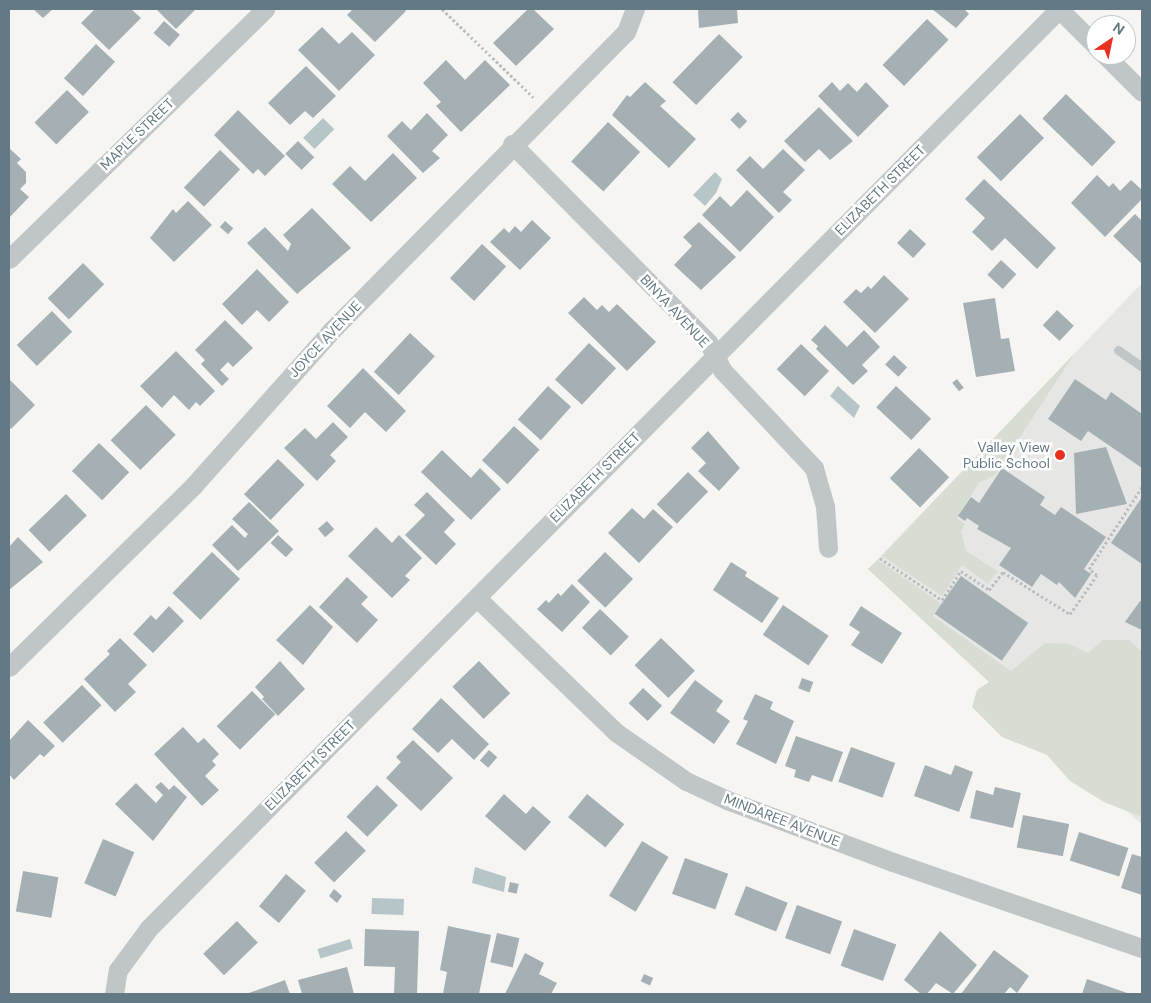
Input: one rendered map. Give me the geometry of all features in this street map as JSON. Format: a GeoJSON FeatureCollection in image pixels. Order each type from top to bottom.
{"type":"FeatureCollection","features":[{"type":"Feature","properties":{"kind":"street","name":"MAPLE STREET"},"geometry":{"type":"LineString","coordinates":[[9,259],[266,9]]}},
{"type":"Feature","properties":{"kind":"street","name":"JOYCE AVENUE"},"geometry":{"type":"LineString","coordinates":[[9,667],[194,485],[331,331],[512,144],[626,32],[635,9]]}},
{"type":"Feature","properties":{"kind":"street","name":"ELIZABETH STREET"},"geometry":{"type":"LineString","coordinates":[[114,994],[118,970],[148,928],[1059,9],[1086,36]]}},
{"type":"Feature","properties":{"kind":"street"},"geometry":{"type":"LineString","coordinates":[[1115,65],[1142,92]]}},
{"type":"Feature","properties":{"kind":"street","name":"BINYA AVENUE"},"geometry":{"type":"LineString","coordinates":[[512,144],[708,342],[723,371],[814,468],[826,506],[828,548]]}},
{"type":"Feature","properties":{"kind":"street","name":"MINDAREE AVENUE"},"geometry":{"type":"LineString","coordinates":[[476,598],[616,733],[686,781],[727,800],[893,862],[1142,948]]}},
{"type":"Feature","properties":{"kind":"lane"},"geometry":{"type":"LineString","coordinates":[[1118,350],[1142,367]]}},
{"type":"Feature","properties":{"kind":"path"},"geometry":{"type":"LineString","coordinates":[[442,9],[546,110]]}},
{"type":"Feature","properties":{"kind":"path"},"geometry":{"type":"LineString","coordinates":[[880,558],[942,600],[961,571],[989,590],[1003,572],[1070,614],[1097,575],[1089,569],[1142,488]]}},
{"type":"Feature","properties":{"kind":"shaded area"},"geometry":{"type":"Polygon","coordinates":[[[323,118],[334,129],[315,149],[303,138],[323,118]]]}},
{"type":"Feature","properties":{"kind":"shaded area"},"geometry":{"type":"Polygon","coordinates":[[[715,172],[722,179],[716,193],[705,206],[693,195],[715,172]]]}},
{"type":"Feature","properties":{"kind":"shaded area","name":"Valley View Public School"},"geometry":{"type":"Polygon","coordinates":[[[1142,283],[1142,822],[1140,823],[868,569],[1142,283]]]}},
{"type":"Feature","properties":{"kind":"shaded area"},"geometry":{"type":"Polygon","coordinates":[[[1075,353],[995,475],[979,483],[957,518],[965,524],[961,531],[966,551],[998,571],[988,584],[962,565],[942,596],[882,556],[1075,353]]]}},
{"type":"Feature","properties":{"kind":"shaded area"},"geometry":{"type":"Polygon","coordinates":[[[838,386],[860,406],[854,418],[830,396],[838,386]]]}},
{"type":"Feature","properties":{"kind":"shaded area"},"geometry":{"type":"Polygon","coordinates":[[[878,560],[942,604],[933,616],[1011,671],[1045,643],[1069,644],[1088,653],[1103,640],[1129,640],[1142,652],[1142,817],[1104,802],[1070,781],[1047,755],[1002,737],[972,707],[977,690],[989,682],[868,569],[878,560]]]}},
{"type":"Feature","properties":{"kind":"shaded area"},"geometry":{"type":"Polygon","coordinates":[[[475,867],[506,877],[504,892],[472,883],[475,867]]]}},
{"type":"Feature","properties":{"kind":"shaded area"},"geometry":{"type":"Polygon","coordinates":[[[372,898],[404,899],[403,915],[371,914],[372,898]]]}},
{"type":"Feature","properties":{"kind":"shaded area"},"geometry":{"type":"Polygon","coordinates":[[[350,939],[353,949],[320,959],[317,949],[350,939]]]}},
{"type":"Feature","properties":{"kind":"building"},"geometry":{"type":"Polygon","coordinates":[[[33,9],[53,9],[43,18],[33,9]]]}},
{"type":"Feature","properties":{"kind":"building"},"geometry":{"type":"Polygon","coordinates":[[[95,9],[131,9],[141,18],[109,50],[81,23],[95,9]]]}},
{"type":"Feature","properties":{"kind":"building"},"geometry":{"type":"Polygon","coordinates":[[[156,9],[196,9],[176,29],[156,9]]]}},
{"type":"Feature","properties":{"kind":"building"},"geometry":{"type":"Polygon","coordinates":[[[353,9],[404,9],[406,11],[375,42],[347,15],[353,9]]]}},
{"type":"Feature","properties":{"kind":"building"},"geometry":{"type":"Polygon","coordinates":[[[528,9],[533,9],[554,29],[516,66],[493,43],[528,9]]]}},
{"type":"Feature","properties":{"kind":"building"},"geometry":{"type":"Polygon","coordinates":[[[698,9],[737,9],[738,23],[699,28],[698,9]]]}},
{"type":"Feature","properties":{"kind":"building"},"geometry":{"type":"Polygon","coordinates":[[[932,9],[964,9],[969,14],[956,28],[932,9]]]}},
{"type":"Feature","properties":{"kind":"building"},"geometry":{"type":"Polygon","coordinates":[[[927,19],[949,40],[904,86],[883,65],[927,19]]]}},
{"type":"Feature","properties":{"kind":"building"},"geometry":{"type":"Polygon","coordinates":[[[164,21],[180,35],[169,47],[154,33],[164,21]]]}},
{"type":"Feature","properties":{"kind":"building"},"geometry":{"type":"Polygon","coordinates":[[[322,27],[339,44],[352,32],[375,55],[339,91],[298,50],[322,27]]]}},
{"type":"Feature","properties":{"kind":"building"},"geometry":{"type":"Polygon","coordinates":[[[719,34],[743,57],[696,105],[672,82],[719,34]]]}},
{"type":"Feature","properties":{"kind":"building"},"geometry":{"type":"Polygon","coordinates":[[[96,44],[115,62],[83,96],[64,78],[96,44]]]}},
{"type":"Feature","properties":{"kind":"building"},"geometry":{"type":"Polygon","coordinates":[[[446,60],[465,80],[485,60],[510,85],[461,132],[436,106],[441,102],[423,83],[446,60]]]}},
{"type":"Feature","properties":{"kind":"building"},"geometry":{"type":"Polygon","coordinates":[[[306,66],[336,96],[313,118],[305,111],[290,125],[268,103],[306,66]]]}},
{"type":"Feature","properties":{"kind":"building"},"geometry":{"type":"Polygon","coordinates":[[[645,82],[666,101],[660,106],[696,139],[669,168],[612,115],[627,95],[630,97],[645,82]]]}},
{"type":"Feature","properties":{"kind":"building"},"geometry":{"type":"Polygon","coordinates":[[[832,82],[840,91],[848,83],[857,92],[866,82],[889,106],[858,137],[818,96],[832,82]]]}},
{"type":"Feature","properties":{"kind":"building"},"geometry":{"type":"Polygon","coordinates":[[[67,90],[89,112],[56,144],[34,123],[67,90]]]}},
{"type":"Feature","properties":{"kind":"building"},"geometry":{"type":"Polygon","coordinates":[[[1066,94],[1116,142],[1092,166],[1042,118],[1066,94]]]}},
{"type":"Feature","properties":{"kind":"building"},"geometry":{"type":"Polygon","coordinates":[[[819,107],[853,141],[830,160],[819,149],[805,162],[784,141],[819,107]]]}},
{"type":"Feature","properties":{"kind":"building"},"geometry":{"type":"Polygon","coordinates":[[[238,110],[285,156],[265,176],[258,169],[253,174],[214,135],[238,110]]]}},
{"type":"Feature","properties":{"kind":"building"},"geometry":{"type":"Polygon","coordinates":[[[738,112],[747,121],[739,129],[730,120],[738,112]]]}},
{"type":"Feature","properties":{"kind":"building"},"geometry":{"type":"Polygon","coordinates":[[[427,113],[448,135],[432,151],[440,158],[423,173],[387,136],[402,121],[411,130],[427,113]]]}},
{"type":"Feature","properties":{"kind":"building"},"geometry":{"type":"Polygon","coordinates":[[[1020,114],[1044,138],[1001,181],[977,157],[1020,114]]]}},
{"type":"Feature","properties":{"kind":"building"},"geometry":{"type":"Polygon","coordinates":[[[608,122],[640,152],[603,192],[571,161],[608,122]]]}},
{"type":"Feature","properties":{"kind":"building"},"geometry":{"type":"Polygon","coordinates":[[[298,141],[314,157],[302,170],[285,154],[298,141]]]}},
{"type":"Feature","properties":{"kind":"building"},"geometry":{"type":"Polygon","coordinates":[[[9,148],[21,159],[17,163],[26,172],[26,183],[20,189],[29,197],[9,218],[9,148]]]}},
{"type":"Feature","properties":{"kind":"building"},"geometry":{"type":"Polygon","coordinates":[[[783,149],[805,170],[783,192],[792,200],[779,213],[736,170],[750,156],[763,169],[783,149]]]}},
{"type":"Feature","properties":{"kind":"building"},"geometry":{"type":"Polygon","coordinates":[[[220,150],[240,169],[204,207],[184,187],[220,150]]]}},
{"type":"Feature","properties":{"kind":"building"},"geometry":{"type":"Polygon","coordinates":[[[393,153],[417,178],[371,222],[332,184],[350,166],[365,181],[393,153]]]}},
{"type":"Feature","properties":{"kind":"building"},"geometry":{"type":"Polygon","coordinates":[[[1097,175],[1109,187],[1113,183],[1120,191],[1131,180],[1142,190],[1142,199],[1105,237],[1071,203],[1097,175]]]}},
{"type":"Feature","properties":{"kind":"building"},"geometry":{"type":"Polygon","coordinates":[[[984,179],[1056,248],[1037,269],[1005,238],[992,251],[972,232],[985,218],[965,199],[984,179]]]}},
{"type":"Feature","properties":{"kind":"building"},"geometry":{"type":"Polygon","coordinates":[[[747,190],[774,217],[740,252],[702,215],[720,196],[731,207],[747,190]]]}},
{"type":"Feature","properties":{"kind":"building"},"geometry":{"type":"Polygon","coordinates":[[[188,201],[212,225],[174,262],[150,238],[173,209],[176,213],[188,201]]]}},
{"type":"Feature","properties":{"kind":"building"},"geometry":{"type":"Polygon","coordinates":[[[312,208],[351,248],[297,294],[247,243],[265,227],[288,251],[291,244],[283,235],[312,208]]]}},
{"type":"Feature","properties":{"kind":"building"},"geometry":{"type":"Polygon","coordinates":[[[1135,214],[1142,221],[1142,264],[1113,236],[1135,214]]]}},
{"type":"Feature","properties":{"kind":"building"},"geometry":{"type":"Polygon","coordinates":[[[532,220],[551,238],[520,270],[490,242],[504,228],[509,233],[515,226],[521,232],[532,220]]]}},
{"type":"Feature","properties":{"kind":"building"},"geometry":{"type":"Polygon","coordinates":[[[225,221],[233,228],[228,234],[220,227],[225,221]]]}},
{"type":"Feature","properties":{"kind":"building"},"geometry":{"type":"Polygon","coordinates":[[[699,222],[736,257],[701,290],[674,265],[692,246],[683,237],[699,222]]]}},
{"type":"Feature","properties":{"kind":"building"},"geometry":{"type":"Polygon","coordinates":[[[910,229],[926,244],[913,258],[897,243],[910,229]]]}},
{"type":"Feature","properties":{"kind":"building"},"geometry":{"type":"Polygon","coordinates":[[[482,244],[506,267],[474,301],[450,278],[482,244]]]}},
{"type":"Feature","properties":{"kind":"building"},"geometry":{"type":"Polygon","coordinates":[[[1001,260],[1016,274],[1003,289],[987,275],[1001,260]]]}},
{"type":"Feature","properties":{"kind":"building"},"geometry":{"type":"Polygon","coordinates":[[[83,263],[104,284],[69,320],[48,298],[83,263]]]}},
{"type":"Feature","properties":{"kind":"building"},"geometry":{"type":"Polygon","coordinates":[[[257,269],[289,302],[269,322],[257,310],[242,325],[222,304],[257,269]]]}},
{"type":"Feature","properties":{"kind":"building"},"geometry":{"type":"Polygon","coordinates":[[[884,275],[909,299],[875,333],[843,302],[856,289],[861,293],[868,286],[871,289],[884,275]]]}},
{"type":"Feature","properties":{"kind":"building"},"geometry":{"type":"Polygon","coordinates":[[[584,297],[597,310],[602,305],[609,312],[617,304],[656,342],[627,371],[568,313],[584,297]]]}},
{"type":"Feature","properties":{"kind":"building"},"geometry":{"type":"Polygon","coordinates":[[[995,298],[1001,339],[1009,338],[1015,371],[976,377],[963,303],[995,298]]]}},
{"type":"Feature","properties":{"kind":"building"},"geometry":{"type":"Polygon","coordinates":[[[1057,310],[1074,326],[1059,341],[1043,325],[1057,310]]]}},
{"type":"Feature","properties":{"kind":"building"},"geometry":{"type":"Polygon","coordinates":[[[52,311],[72,332],[37,366],[17,345],[52,311]]]}},
{"type":"Feature","properties":{"kind":"building"},"geometry":{"type":"Polygon","coordinates":[[[225,320],[253,348],[233,367],[228,362],[220,370],[229,379],[222,386],[201,364],[205,360],[195,350],[225,320]]]}},
{"type":"Feature","properties":{"kind":"building"},"geometry":{"type":"Polygon","coordinates":[[[825,325],[847,347],[864,330],[880,347],[862,365],[868,371],[853,385],[816,349],[818,346],[811,340],[825,325]]]}},
{"type":"Feature","properties":{"kind":"building"},"geometry":{"type":"Polygon","coordinates":[[[410,333],[435,356],[399,395],[374,372],[410,333]]]}},
{"type":"Feature","properties":{"kind":"building"},"geometry":{"type":"Polygon","coordinates":[[[589,343],[616,368],[582,405],[555,380],[589,343]]]}},
{"type":"Feature","properties":{"kind":"building"},"geometry":{"type":"Polygon","coordinates":[[[801,344],[829,371],[805,396],[777,369],[801,344]]]}},
{"type":"Feature","properties":{"kind":"building"},"geometry":{"type":"Polygon","coordinates":[[[176,351],[215,391],[200,406],[196,402],[189,410],[174,395],[162,408],[140,386],[176,351]]]}},
{"type":"Feature","properties":{"kind":"building"},"geometry":{"type":"Polygon","coordinates":[[[894,355],[907,367],[898,377],[885,365],[894,355]]]}},
{"type":"Feature","properties":{"kind":"building"},"geometry":{"type":"Polygon","coordinates":[[[363,368],[406,411],[386,432],[365,412],[350,428],[327,406],[363,368]]]}},
{"type":"Feature","properties":{"kind":"building"},"geometry":{"type":"Polygon","coordinates":[[[9,379],[35,405],[11,429],[9,427],[9,379]]]}},
{"type":"Feature","properties":{"kind":"building"},"geometry":{"type":"Polygon","coordinates":[[[957,379],[964,388],[959,391],[952,383],[957,379]]]}},
{"type":"Feature","properties":{"kind":"building"},"geometry":{"type":"Polygon","coordinates":[[[1075,379],[1106,400],[1111,392],[1142,414],[1142,468],[1088,431],[1081,441],[1048,419],[1075,379]]]}},
{"type":"Feature","properties":{"kind":"building"},"geometry":{"type":"Polygon","coordinates":[[[548,386],[571,407],[541,440],[518,419],[548,386]]]}},
{"type":"Feature","properties":{"kind":"building"},"geometry":{"type":"Polygon","coordinates":[[[896,386],[931,419],[911,440],[876,407],[896,386]]]}},
{"type":"Feature","properties":{"kind":"building"},"geometry":{"type":"Polygon","coordinates":[[[146,405],[176,435],[140,470],[111,440],[146,405]]]}},
{"type":"Feature","properties":{"kind":"building"},"geometry":{"type":"Polygon","coordinates":[[[333,422],[348,437],[330,455],[336,461],[317,481],[284,448],[305,428],[316,439],[333,422]]]}},
{"type":"Feature","properties":{"kind":"building"},"geometry":{"type":"Polygon","coordinates":[[[514,426],[540,450],[508,484],[482,460],[514,426]]]}},
{"type":"Feature","properties":{"kind":"building"},"geometry":{"type":"Polygon","coordinates":[[[708,431],[740,468],[719,491],[698,471],[706,463],[691,448],[708,431]]]}},
{"type":"Feature","properties":{"kind":"building"},"geometry":{"type":"Polygon","coordinates":[[[99,443],[129,472],[102,500],[72,471],[99,443]]]}},
{"type":"Feature","properties":{"kind":"building"},"geometry":{"type":"Polygon","coordinates":[[[1106,447],[1127,504],[1076,514],[1074,453],[1106,447]]]}},
{"type":"Feature","properties":{"kind":"building"},"geometry":{"type":"Polygon","coordinates":[[[919,448],[949,477],[920,507],[890,478],[919,448]]]}},
{"type":"Feature","properties":{"kind":"building"},"geometry":{"type":"Polygon","coordinates":[[[442,450],[471,478],[480,468],[501,489],[471,520],[421,472],[442,450]]]}},
{"type":"Feature","properties":{"kind":"building"},"geometry":{"type":"Polygon","coordinates":[[[278,459],[305,485],[271,520],[244,494],[278,459]]]}},
{"type":"Feature","properties":{"kind":"building"},"geometry":{"type":"Polygon","coordinates":[[[1002,468],[1045,497],[1040,505],[1055,515],[1061,507],[1106,537],[1084,569],[1091,574],[1075,598],[1059,582],[1057,585],[1041,574],[1032,587],[999,565],[1011,548],[977,529],[979,526],[967,518],[965,521],[958,516],[971,497],[979,503],[1002,468]]]}},
{"type":"Feature","properties":{"kind":"building"},"geometry":{"type":"Polygon","coordinates":[[[688,472],[708,491],[677,524],[657,504],[688,472]]]}},
{"type":"Feature","properties":{"kind":"building"},"geometry":{"type":"Polygon","coordinates":[[[427,492],[455,520],[444,532],[456,544],[436,565],[405,535],[425,515],[414,505],[427,492]]]}},
{"type":"Feature","properties":{"kind":"building"},"geometry":{"type":"Polygon","coordinates":[[[66,494],[87,516],[49,552],[29,530],[66,494]]]}},
{"type":"Feature","properties":{"kind":"building"},"geometry":{"type":"Polygon","coordinates":[[[1142,497],[1142,564],[1111,543],[1142,497]]]}},
{"type":"Feature","properties":{"kind":"building"},"geometry":{"type":"Polygon","coordinates":[[[249,502],[279,531],[238,571],[212,545],[232,525],[245,538],[248,534],[232,519],[249,502]]]}},
{"type":"Feature","properties":{"kind":"building"},"geometry":{"type":"Polygon","coordinates":[[[632,508],[644,519],[653,509],[673,527],[639,563],[608,533],[632,508]]]}},
{"type":"Feature","properties":{"kind":"building"},"geometry":{"type":"Polygon","coordinates":[[[327,521],[334,529],[325,537],[318,529],[327,521]]]}},
{"type":"Feature","properties":{"kind":"building"},"geometry":{"type":"Polygon","coordinates":[[[376,527],[392,543],[399,535],[422,558],[405,576],[410,580],[392,598],[348,556],[376,527]]]}},
{"type":"Feature","properties":{"kind":"building"},"geometry":{"type":"Polygon","coordinates":[[[278,535],[293,549],[286,557],[270,543],[278,535]]]}},
{"type":"Feature","properties":{"kind":"building"},"geometry":{"type":"Polygon","coordinates":[[[18,537],[43,562],[9,590],[9,547],[18,537]]]}},
{"type":"Feature","properties":{"kind":"building"},"geometry":{"type":"Polygon","coordinates":[[[212,552],[240,579],[200,620],[172,593],[212,552]]]}},
{"type":"Feature","properties":{"kind":"building"},"geometry":{"type":"Polygon","coordinates":[[[605,552],[633,579],[605,608],[577,581],[605,552]]]}},
{"type":"Feature","properties":{"kind":"building"},"geometry":{"type":"Polygon","coordinates":[[[731,562],[747,572],[745,576],[779,598],[762,623],[713,590],[731,562]]]}},
{"type":"Feature","properties":{"kind":"building"},"geometry":{"type":"Polygon","coordinates":[[[961,576],[1028,623],[1002,661],[935,614],[961,576]]]}},
{"type":"Feature","properties":{"kind":"building"},"geometry":{"type":"Polygon","coordinates":[[[347,577],[368,597],[361,604],[378,620],[357,643],[319,607],[347,577]]]}},
{"type":"Feature","properties":{"kind":"building"},"geometry":{"type":"Polygon","coordinates":[[[572,584],[590,602],[562,632],[537,609],[546,600],[549,603],[558,593],[561,596],[572,584]]]}},
{"type":"Feature","properties":{"kind":"building"},"geometry":{"type":"Polygon","coordinates":[[[1140,601],[1142,602],[1142,630],[1125,622],[1140,601]]]}},
{"type":"Feature","properties":{"kind":"building"},"geometry":{"type":"Polygon","coordinates":[[[310,605],[333,627],[303,665],[276,640],[310,605]]]}},
{"type":"Feature","properties":{"kind":"building"},"geometry":{"type":"Polygon","coordinates":[[[783,605],[829,636],[808,666],[763,635],[783,605]]]}},
{"type":"Feature","properties":{"kind":"building"},"geometry":{"type":"Polygon","coordinates":[[[169,606],[184,621],[153,653],[133,634],[151,615],[156,620],[169,606]]]}},
{"type":"Feature","properties":{"kind":"building"},"geometry":{"type":"Polygon","coordinates":[[[861,606],[902,633],[882,664],[851,645],[860,632],[849,625],[861,606]]]}},
{"type":"Feature","properties":{"kind":"building"},"geometry":{"type":"Polygon","coordinates":[[[600,609],[629,637],[611,655],[582,628],[600,609]]]}},
{"type":"Feature","properties":{"kind":"building"},"geometry":{"type":"Polygon","coordinates":[[[120,638],[147,665],[128,684],[136,692],[115,712],[84,679],[110,654],[107,651],[120,638]]]}},
{"type":"Feature","properties":{"kind":"building"},"geometry":{"type":"Polygon","coordinates":[[[661,638],[695,671],[668,698],[635,665],[661,638]]]}},
{"type":"Feature","properties":{"kind":"building"},"geometry":{"type":"Polygon","coordinates":[[[280,661],[305,689],[278,716],[262,699],[264,697],[255,687],[280,661]]]}},
{"type":"Feature","properties":{"kind":"building"},"geometry":{"type":"Polygon","coordinates":[[[479,661],[510,693],[484,719],[452,687],[479,661]]]}},
{"type":"Feature","properties":{"kind":"building"},"geometry":{"type":"Polygon","coordinates":[[[802,678],[813,682],[810,692],[798,688],[802,678]]]}},
{"type":"Feature","properties":{"kind":"building"},"geometry":{"type":"Polygon","coordinates":[[[695,680],[723,701],[716,711],[730,721],[714,744],[670,713],[695,680]]]}},
{"type":"Feature","properties":{"kind":"building"},"geometry":{"type":"Polygon","coordinates":[[[82,685],[101,705],[63,743],[43,723],[82,685]]]}},
{"type":"Feature","properties":{"kind":"building"},"geometry":{"type":"Polygon","coordinates":[[[643,688],[662,706],[648,721],[629,703],[643,688]]]}},
{"type":"Feature","properties":{"kind":"building"},"geometry":{"type":"Polygon","coordinates":[[[252,691],[275,714],[240,750],[217,726],[252,691]]]}},
{"type":"Feature","properties":{"kind":"building"},"geometry":{"type":"Polygon","coordinates":[[[755,694],[773,702],[770,709],[794,721],[776,764],[736,744],[748,721],[743,719],[755,694]]]}},
{"type":"Feature","properties":{"kind":"building"},"geometry":{"type":"Polygon","coordinates":[[[441,698],[489,744],[474,760],[452,739],[438,753],[412,729],[441,698]]]}},
{"type":"Feature","properties":{"kind":"building"},"geometry":{"type":"Polygon","coordinates":[[[28,720],[55,746],[44,757],[40,754],[14,780],[9,774],[9,741],[28,720]]]}},
{"type":"Feature","properties":{"kind":"building"},"geometry":{"type":"Polygon","coordinates":[[[183,727],[198,743],[204,738],[219,754],[212,761],[216,765],[205,776],[219,790],[202,806],[154,754],[183,727]]]}},
{"type":"Feature","properties":{"kind":"building"},"geometry":{"type":"Polygon","coordinates":[[[796,736],[843,752],[832,782],[812,775],[809,782],[794,777],[796,770],[785,766],[796,736]]]}},
{"type":"Feature","properties":{"kind":"building"},"geometry":{"type":"Polygon","coordinates":[[[413,740],[453,778],[421,811],[386,778],[401,762],[396,757],[413,740]]]}},
{"type":"Feature","properties":{"kind":"building"},"geometry":{"type":"Polygon","coordinates":[[[851,747],[895,763],[883,798],[838,782],[851,747]]]}},
{"type":"Feature","properties":{"kind":"building"},"geometry":{"type":"Polygon","coordinates":[[[489,750],[497,757],[488,768],[480,761],[489,750]]]}},
{"type":"Feature","properties":{"kind":"building"},"geometry":{"type":"Polygon","coordinates":[[[925,765],[951,775],[955,765],[973,772],[959,812],[914,796],[925,765]]]}},
{"type":"Feature","properties":{"kind":"building"},"geometry":{"type":"Polygon","coordinates":[[[161,782],[169,790],[174,785],[187,797],[153,841],[115,804],[136,783],[156,803],[163,795],[155,787],[161,782]]]}},
{"type":"Feature","properties":{"kind":"building"},"geometry":{"type":"Polygon","coordinates":[[[377,785],[398,805],[367,837],[346,817],[377,785]]]}},
{"type":"Feature","properties":{"kind":"building"},"geometry":{"type":"Polygon","coordinates":[[[995,787],[1021,793],[1013,828],[970,818],[976,790],[993,795],[995,787]]]}},
{"type":"Feature","properties":{"kind":"building"},"geometry":{"type":"Polygon","coordinates":[[[504,794],[526,814],[533,806],[551,822],[525,851],[485,816],[504,794]]]}},
{"type":"Feature","properties":{"kind":"building"},"geometry":{"type":"Polygon","coordinates":[[[587,794],[624,824],[605,848],[568,817],[587,794]]]}},
{"type":"Feature","properties":{"kind":"building"},"geometry":{"type":"Polygon","coordinates":[[[1023,815],[1069,824],[1063,856],[1017,847],[1023,815]]]}},
{"type":"Feature","properties":{"kind":"building"},"geometry":{"type":"Polygon","coordinates":[[[346,831],[366,851],[334,883],[314,863],[346,831]]]}},
{"type":"Feature","properties":{"kind":"building"},"geometry":{"type":"Polygon","coordinates":[[[1079,832],[1128,848],[1119,877],[1070,861],[1079,832]]]}},
{"type":"Feature","properties":{"kind":"building"},"geometry":{"type":"Polygon","coordinates":[[[103,839],[134,852],[116,896],[84,883],[103,839]]]}},
{"type":"Feature","properties":{"kind":"building"},"geometry":{"type":"Polygon","coordinates":[[[642,841],[669,857],[636,912],[609,896],[642,841]]]}},
{"type":"Feature","properties":{"kind":"building"},"geometry":{"type":"Polygon","coordinates":[[[1132,854],[1142,857],[1142,895],[1121,888],[1132,854]]]}},
{"type":"Feature","properties":{"kind":"building"},"geometry":{"type":"Polygon","coordinates":[[[685,858],[728,874],[715,909],[672,894],[685,858]]]}},
{"type":"Feature","properties":{"kind":"building"},"geometry":{"type":"Polygon","coordinates":[[[23,871],[58,877],[51,918],[16,911],[23,871]]]}},
{"type":"Feature","properties":{"kind":"building"},"geometry":{"type":"Polygon","coordinates":[[[286,874],[306,891],[279,923],[259,906],[286,874]]]}},
{"type":"Feature","properties":{"kind":"building"},"geometry":{"type":"Polygon","coordinates":[[[510,882],[519,884],[517,894],[508,892],[510,882]]]}},
{"type":"Feature","properties":{"kind":"building"},"geometry":{"type":"Polygon","coordinates":[[[746,886],[788,903],[776,932],[734,915],[746,886]]]}},
{"type":"Feature","properties":{"kind":"building"},"geometry":{"type":"Polygon","coordinates":[[[334,889],[342,896],[337,903],[329,896],[334,889]]]}},
{"type":"Feature","properties":{"kind":"building"},"geometry":{"type":"Polygon","coordinates":[[[797,905],[842,921],[830,954],[785,938],[797,905]]]}},
{"type":"Feature","properties":{"kind":"building"},"geometry":{"type":"Polygon","coordinates":[[[237,921],[258,943],[224,975],[203,954],[237,921]]]}},
{"type":"Feature","properties":{"kind":"building"},"geometry":{"type":"Polygon","coordinates":[[[448,926],[491,935],[479,994],[443,994],[447,972],[440,970],[448,926]]]}},
{"type":"Feature","properties":{"kind":"building"},"geometry":{"type":"Polygon","coordinates":[[[365,929],[419,931],[417,994],[394,994],[395,967],[364,966],[365,929]]]}},
{"type":"Feature","properties":{"kind":"building"},"geometry":{"type":"Polygon","coordinates":[[[854,929],[896,944],[883,981],[841,966],[854,929]]]}},
{"type":"Feature","properties":{"kind":"building"},"geometry":{"type":"Polygon","coordinates":[[[940,931],[977,965],[953,994],[936,983],[927,994],[921,994],[904,980],[940,931]]]}},
{"type":"Feature","properties":{"kind":"building"},"geometry":{"type":"Polygon","coordinates":[[[497,933],[519,938],[513,967],[490,962],[497,933]]]}},
{"type":"Feature","properties":{"kind":"building"},"geometry":{"type":"Polygon","coordinates":[[[994,950],[1029,976],[1017,993],[1010,987],[1004,994],[961,994],[994,950]]]}},
{"type":"Feature","properties":{"kind":"building"},"geometry":{"type":"Polygon","coordinates":[[[525,953],[544,963],[539,974],[557,983],[551,994],[505,994],[525,953]]]}},
{"type":"Feature","properties":{"kind":"building"},"geometry":{"type":"Polygon","coordinates":[[[347,967],[354,994],[302,994],[298,980],[347,967]]]}},
{"type":"Feature","properties":{"kind":"building"},"geometry":{"type":"Polygon","coordinates":[[[644,974],[653,978],[650,985],[641,981],[644,974]]]}},
{"type":"Feature","properties":{"kind":"building"},"geometry":{"type":"Polygon","coordinates":[[[1087,979],[1130,994],[1082,994],[1087,979]]]}},
{"type":"Feature","properties":{"kind":"building"},"geometry":{"type":"Polygon","coordinates":[[[285,980],[290,994],[246,994],[285,980]]]}},
{"type":"Feature","properties":{"kind":"place","name":"Valley View Public School"},"geometry":{"type":"Point","coordinates":[1060,455]}}]}
